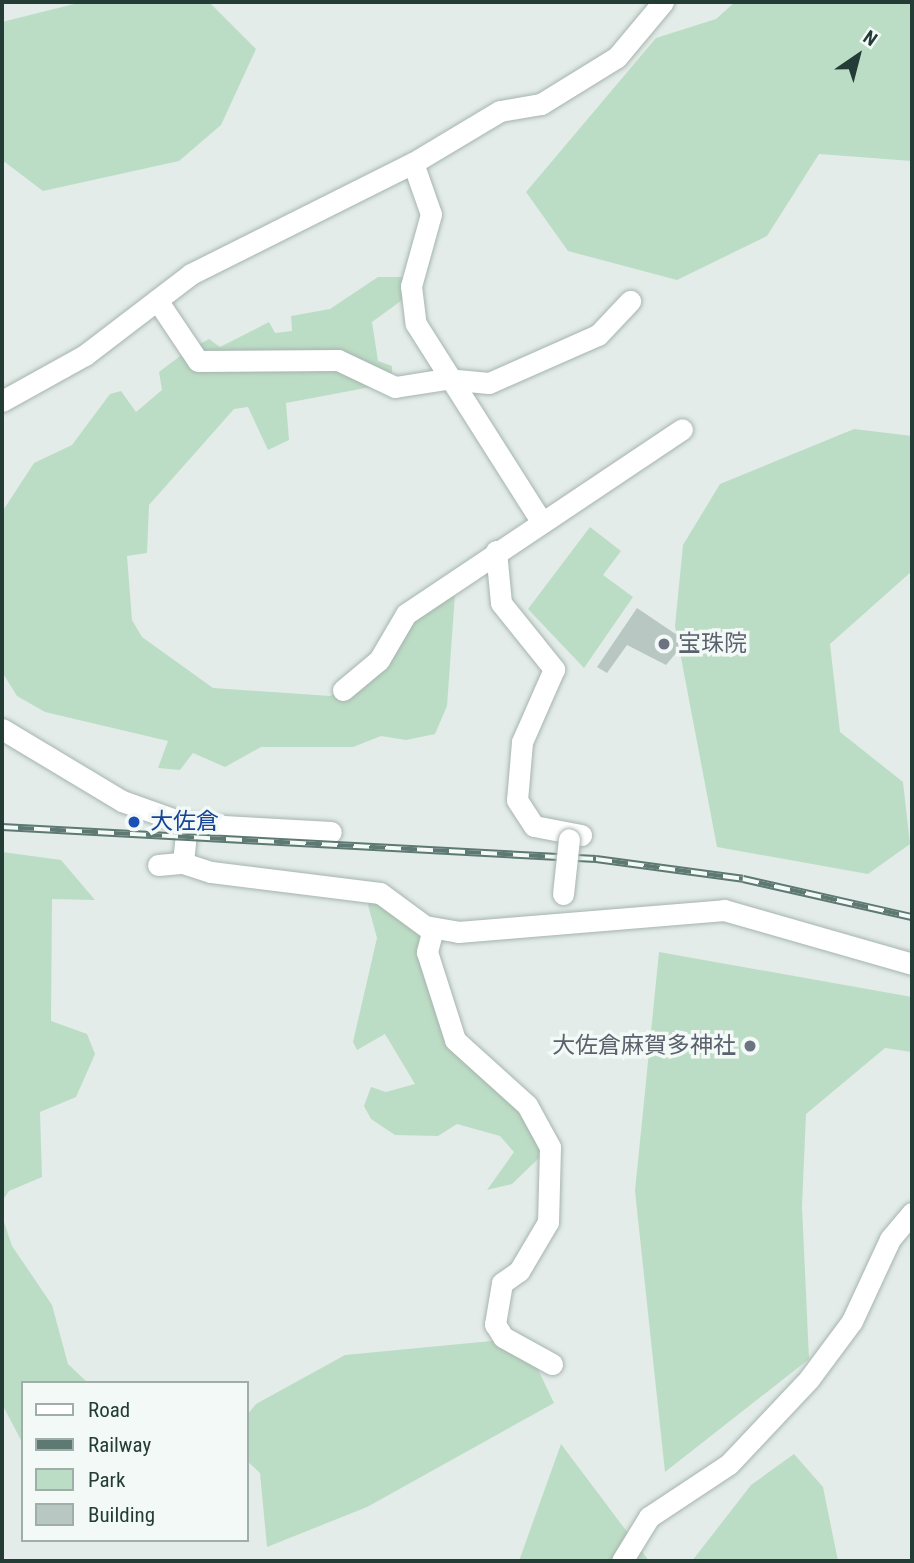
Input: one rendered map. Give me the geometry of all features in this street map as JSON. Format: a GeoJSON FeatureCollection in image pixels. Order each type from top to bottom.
{"type":"FeatureCollection","features":[{"type":"Feature","properties":{"kind":"street"},"geometry":{"type":"LineString","coordinates":[[2,401],[85,355],[202,268],[413,163],[500,111],[541,104],[617,57],[663,2]]}},
{"type":"Feature","properties":{"kind":"street"},"geometry":{"type":"LineString","coordinates":[[413,163],[431,220],[411,293],[420,332],[446,379],[541,521]]}},
{"type":"Feature","properties":{"kind":"street"},"geometry":{"type":"LineString","coordinates":[[157,300],[201,363],[338,360],[395,387],[446,379],[489,383],[598,335],[630,301]]}},
{"type":"Feature","properties":{"kind":"street"},"geometry":{"type":"LineString","coordinates":[[343,690],[379,660],[407,614],[496,551],[682,429]]}},
{"type":"Feature","properties":{"kind":"street"},"geometry":{"type":"LineString","coordinates":[[496,551],[502,603],[554,669],[522,742],[517,800],[527,822],[573,836],[561,926]]}},
{"type":"Feature","properties":{"kind":"street"},"geometry":{"type":"LineString","coordinates":[[2,729],[97,788],[187,824],[331,832]]}},
{"type":"Feature","properties":{"kind":"street"},"geometry":{"type":"LineString","coordinates":[[183,863],[187,824]]}},
{"type":"Feature","properties":{"kind":"street"},"geometry":{"type":"LineString","coordinates":[[158,865],[183,863],[211,872],[380,893],[433,929],[561,926],[724,909],[912,964]]}},
{"type":"Feature","properties":{"kind":"street"},"geometry":{"type":"LineString","coordinates":[[433,929],[427,952],[455,1040],[527,1105],[550,1147],[548,1222],[519,1271],[502,1283],[495,1324],[503,1337],[552,1364]]}},
{"type":"Feature","properties":{"kind":"street"},"geometry":{"type":"LineString","coordinates":[[622,1561],[649,1517],[729,1464],[809,1378],[852,1321],[890,1239],[912,1213]]}},
{"type":"Feature","properties":{"kind":"green space"},"geometry":{"type":"Polygon","coordinates":[[[82,2],[209,2],[256,49],[221,125],[179,161],[43,191],[2,160],[2,22],[82,2]]]}},
{"type":"Feature","properties":{"kind":"green space"},"geometry":{"type":"Polygon","coordinates":[[[735,2],[912,2],[912,161],[819,154],[767,236],[677,280],[568,251],[526,192],[656,38],[716,19],[735,2]]]}},
{"type":"Feature","properties":{"kind":"green space"},"geometry":{"type":"Polygon","coordinates":[[[378,277],[407,277],[405,298],[372,322],[378,361],[392,366],[392,383],[286,403],[289,440],[268,450],[248,407],[234,409],[149,505],[147,553],[127,556],[132,620],[142,637],[213,688],[330,696],[355,683],[410,618],[455,594],[447,706],[435,734],[406,740],[381,736],[353,747],[261,747],[225,767],[193,753],[180,770],[158,768],[168,741],[45,712],[17,696],[2,672],[2,512],[34,463],[72,445],[110,394],[121,391],[136,412],[162,390],[159,372],[209,339],[220,347],[269,322],[275,333],[292,331],[291,316],[330,309],[378,277]]]}},
{"type":"Feature","properties":{"kind":"green space"},"geometry":{"type":"Polygon","coordinates":[[[854,429],[912,436],[912,571],[830,644],[840,732],[903,782],[910,844],[868,874],[717,847],[675,626],[683,545],[720,484],[854,429]]]}},
{"type":"Feature","properties":{"kind":"green space"},"geometry":{"type":"Polygon","coordinates":[[[590,527],[621,551],[603,575],[633,597],[584,668],[528,609],[590,527]]]}},
{"type":"Feature","properties":{"kind":"green space"},"geometry":{"type":"Polygon","coordinates":[[[2,852],[61,860],[95,900],[52,899],[51,1021],[87,1034],[95,1054],[76,1097],[40,1112],[42,1177],[9,1191],[2,1201],[2,852]]]}},
{"type":"Feature","properties":{"kind":"green space"},"geometry":{"type":"Polygon","coordinates":[[[365,894],[420,926],[437,1010],[517,1099],[542,1136],[541,1156],[512,1184],[487,1190],[514,1152],[500,1136],[457,1124],[438,1136],[395,1135],[371,1119],[364,1106],[371,1087],[386,1092],[415,1084],[385,1034],[357,1050],[353,1042],[377,938],[365,894]]]}},
{"type":"Feature","properties":{"kind":"green space"},"geometry":{"type":"Polygon","coordinates":[[[659,952],[912,997],[912,1052],[885,1048],[806,1114],[802,1206],[809,1359],[665,1472],[635,1191],[659,952]]]}},
{"type":"Feature","properties":{"kind":"green space"},"geometry":{"type":"Polygon","coordinates":[[[2,1216],[12,1246],[52,1305],[68,1364],[86,1381],[21,1381],[21,1440],[2,1404],[2,1216]]]}},
{"type":"Feature","properties":{"kind":"green space"},"geometry":{"type":"Polygon","coordinates":[[[523,1338],[554,1403],[367,1507],[267,1547],[260,1473],[248,1462],[248,1414],[256,1404],[345,1355],[523,1338]]]}},
{"type":"Feature","properties":{"kind":"green space"},"geometry":{"type":"Polygon","coordinates":[[[561,1444],[649,1561],[519,1561],[561,1444]]]}},
{"type":"Feature","properties":{"kind":"green space"},"geometry":{"type":"Polygon","coordinates":[[[794,1454],[823,1487],[838,1561],[692,1561],[751,1485],[794,1454]]]}},
{"type":"Feature","properties":{"kind":"building"},"geometry":{"type":"Polygon","coordinates":[[[637,608],[686,641],[666,665],[627,645],[607,673],[597,667],[637,608]]]}},
{"type":"Feature","properties":{"kind":"railway"},"geometry":{"type":"LineString","coordinates":[[2,827],[596,859],[743,879],[912,917]]}},
{"type":"Feature","properties":{"kind":"place","name":"宝珠院"},"geometry":{"type":"Point","coordinates":[664,644]}},
{"type":"Feature","properties":{"kind":"place","name":"大佐倉"},"geometry":{"type":"Point","coordinates":[134,822]}},
{"type":"Feature","properties":{"kind":"place","name":"大佐倉麻賀多神社"},"geometry":{"type":"Point","coordinates":[750,1046]}}]}
